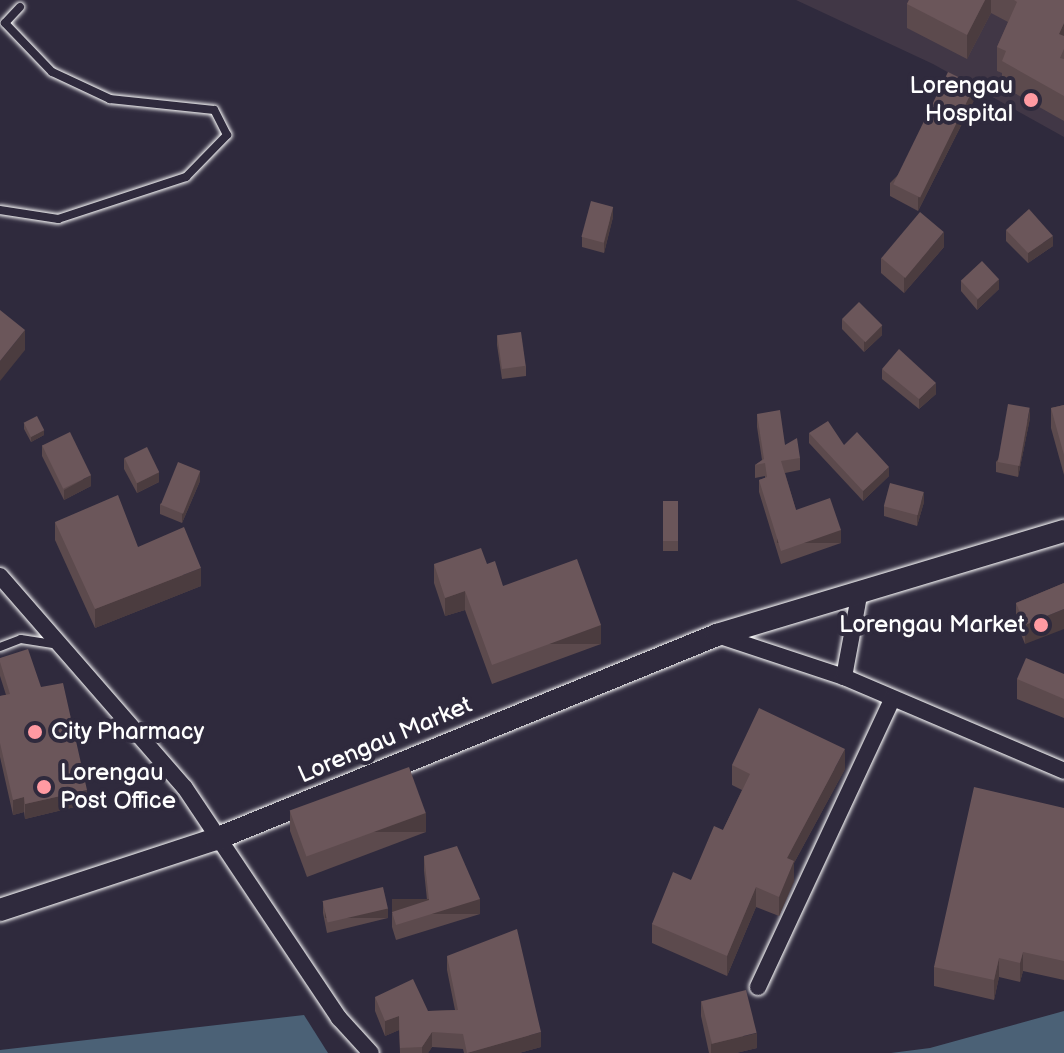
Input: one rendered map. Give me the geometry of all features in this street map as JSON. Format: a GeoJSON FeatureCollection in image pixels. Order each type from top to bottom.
{"type":"FeatureCollection","features":[{"type":"Feature","properties":{"kind":"main road","name":"Lorengau Market"},"geometry":{"type":"LineString","coordinates":[[0,910],[216,839],[717,635],[1064,531]]}},
{"type":"Feature","properties":{"kind":"street"},"geometry":{"type":"LineString","coordinates":[[0,576],[67,646],[185,788],[216,839],[339,1018],[371,1053]]}},
{"type":"Feature","properties":{"kind":"street"},"geometry":{"type":"LineString","coordinates":[[844,677],[860,591]]}},
{"type":"Feature","properties":{"kind":"street"},"geometry":{"type":"LineString","coordinates":[[717,635],[844,677],[1064,771]]}},
{"type":"Feature","properties":{"kind":"street"},"geometry":{"type":"LineString","coordinates":[[758,987],[892,699]]}},
{"type":"Feature","properties":{"kind":"lane"},"geometry":{"type":"LineString","coordinates":[[0,210],[58,219],[186,177],[227,135],[214,110],[145,97],[110,99],[52,72],[5,23],[20,7]]}},
{"type":"Feature","properties":{"kind":"lane"},"geometry":{"type":"LineString","coordinates":[[0,647],[21,639],[67,646]]}},
{"type":"Feature","properties":{"kind":"shaded area","name":"Lorengau Hospital"},"geometry":{"type":"Polygon","coordinates":[[[796,0],[1064,0],[1064,137],[933,64],[796,0]]]}},
{"type":"Feature","properties":{"kind":"water"},"geometry":{"type":"Polygon","coordinates":[[[1064,1011],[1064,1053],[891,1053],[930,1048],[1064,1011]]]}},
{"type":"Feature","properties":{"kind":"water"},"geometry":{"type":"Polygon","coordinates":[[[304,1015],[328,1053],[0,1053],[0,1050],[304,1015]]]}},
{"type":"Feature","properties":{"kind":"building"},"geometry":{"type":"Polygon","coordinates":[[[909,0],[985,0],[967,35],[907,4],[909,0]]]}},
{"type":"Feature","properties":{"kind":"building"},"geometry":{"type":"Polygon","coordinates":[[[1014,0],[1064,0],[1064,23],[1059,34],[1064,36],[1060,58],[1064,59],[1064,96],[1002,61],[1006,51],[997,47],[1017,2],[1014,0]]]}},
{"type":"Feature","properties":{"kind":"building"},"geometry":{"type":"Polygon","coordinates":[[[948,72],[975,85],[920,198],[893,184],[948,72]]]}},
{"type":"Feature","properties":{"kind":"building"},"geometry":{"type":"Polygon","coordinates":[[[591,201],[613,207],[604,243],[581,237],[591,201]]]}},
{"type":"Feature","properties":{"kind":"building"},"geometry":{"type":"Polygon","coordinates":[[[1029,209],[1053,236],[1028,253],[1006,230],[1029,209]]]}},
{"type":"Feature","properties":{"kind":"building"},"geometry":{"type":"Polygon","coordinates":[[[920,212],[944,232],[905,278],[881,258],[920,212]]]}},
{"type":"Feature","properties":{"kind":"building"},"geometry":{"type":"Polygon","coordinates":[[[982,261],[999,279],[978,299],[961,281],[982,261]]]}},
{"type":"Feature","properties":{"kind":"building"},"geometry":{"type":"Polygon","coordinates":[[[859,302],[882,325],[865,342],[842,319],[859,302]]]}},
{"type":"Feature","properties":{"kind":"building"},"geometry":{"type":"Polygon","coordinates":[[[0,310],[25,330],[0,361],[0,310]]]}},
{"type":"Feature","properties":{"kind":"building"},"geometry":{"type":"Polygon","coordinates":[[[521,332],[526,366],[502,369],[497,335],[521,332]]]}},
{"type":"Feature","properties":{"kind":"building"},"geometry":{"type":"Polygon","coordinates":[[[899,349],[936,383],[919,399],[882,369],[899,349]]]}},
{"type":"Feature","properties":{"kind":"building"},"geometry":{"type":"Polygon","coordinates":[[[1008,404],[1030,408],[1019,466],[998,462],[1008,404]]]}},
{"type":"Feature","properties":{"kind":"building"},"geometry":{"type":"Polygon","coordinates":[[[1064,405],[1064,455],[1051,408],[1064,405]]]}},
{"type":"Feature","properties":{"kind":"building"},"geometry":{"type":"Polygon","coordinates":[[[780,410],[785,445],[797,438],[800,458],[781,461],[796,510],[830,498],[841,530],[781,551],[759,480],[767,477],[765,463],[755,465],[764,459],[757,414],[780,410]]]}},
{"type":"Feature","properties":{"kind":"building"},"geometry":{"type":"Polygon","coordinates":[[[37,416],[44,430],[31,437],[24,423],[37,416]]]}},
{"type":"Feature","properties":{"kind":"building"},"geometry":{"type":"Polygon","coordinates":[[[828,421],[844,445],[857,432],[889,467],[863,491],[809,433],[828,421]]]}},
{"type":"Feature","properties":{"kind":"building"},"geometry":{"type":"Polygon","coordinates":[[[70,432],[91,475],[63,489],[42,446],[70,432]]]}},
{"type":"Feature","properties":{"kind":"building"},"geometry":{"type":"Polygon","coordinates":[[[147,447],[159,472],[137,483],[125,458],[147,447]]]}},
{"type":"Feature","properties":{"kind":"building"},"geometry":{"type":"Polygon","coordinates":[[[178,462],[200,471],[183,514],[161,505],[178,462]]]}},
{"type":"Feature","properties":{"kind":"building"},"geometry":{"type":"Polygon","coordinates":[[[890,483],[924,492],[918,515],[884,506],[890,483]]]}},
{"type":"Feature","properties":{"kind":"building"},"geometry":{"type":"Polygon","coordinates":[[[118,495],[138,547],[184,527],[201,568],[95,609],[55,522],[118,495]]]}},
{"type":"Feature","properties":{"kind":"building"},"geometry":{"type":"Polygon","coordinates":[[[663,501],[678,501],[678,541],[663,541],[663,501]]]}},
{"type":"Feature","properties":{"kind":"building"},"geometry":{"type":"Polygon","coordinates":[[[481,548],[487,564],[495,561],[503,586],[577,559],[601,625],[492,665],[465,591],[445,598],[434,564],[481,548]]]}},
{"type":"Feature","properties":{"kind":"building"},"geometry":{"type":"Polygon","coordinates":[[[1064,583],[1064,609],[1025,625],[1016,603],[1064,583]]]}},
{"type":"Feature","properties":{"kind":"building"},"geometry":{"type":"Polygon","coordinates":[[[28,649],[41,687],[63,683],[87,790],[25,804],[24,797],[13,800],[0,743],[0,696],[10,694],[0,658],[28,649]]]}},
{"type":"Feature","properties":{"kind":"building"},"geometry":{"type":"Polygon","coordinates":[[[1026,658],[1064,674],[1064,699],[1017,679],[1026,658]]]}},
{"type":"Feature","properties":{"kind":"building"},"geometry":{"type":"Polygon","coordinates":[[[759,708],[845,749],[787,858],[794,861],[779,897],[756,887],[727,956],[652,924],[673,872],[691,880],[714,826],[723,830],[750,774],[732,765],[759,708]]]}},
{"type":"Feature","properties":{"kind":"building"},"geometry":{"type":"Polygon","coordinates":[[[409,767],[426,813],[306,856],[290,810],[409,767]]]}},
{"type":"Feature","properties":{"kind":"building"},"geometry":{"type":"Polygon","coordinates":[[[974,787],[1064,808],[1064,961],[1023,952],[1020,963],[999,958],[994,980],[934,967],[974,787]]]}},
{"type":"Feature","properties":{"kind":"building"},"geometry":{"type":"Polygon","coordinates":[[[457,846],[480,899],[396,925],[392,912],[429,900],[424,856],[457,846]]]}},
{"type":"Feature","properties":{"kind":"building"},"geometry":{"type":"Polygon","coordinates":[[[383,887],[388,908],[328,922],[323,901],[383,887]]]}},
{"type":"Feature","properties":{"kind":"building"},"geometry":{"type":"Polygon","coordinates":[[[517,929],[541,1032],[467,1053],[463,1034],[432,1032],[422,1047],[400,1048],[399,1016],[385,1021],[375,997],[413,979],[428,1011],[458,1010],[447,956],[517,929]]]}},
{"type":"Feature","properties":{"kind":"building"},"geometry":{"type":"Polygon","coordinates":[[[746,990],[757,1033],[712,1044],[701,1001],[746,990]]]}},
{"type":"Feature","properties":{"kind":"place","name":"Lorengau Hospital"},"geometry":{"type":"Point","coordinates":[1031,100]}},
{"type":"Feature","properties":{"kind":"place","name":"Lorengau Market"},"geometry":{"type":"Point","coordinates":[1041,625]}},
{"type":"Feature","properties":{"kind":"place","name":"City Pharmacy"},"geometry":{"type":"Point","coordinates":[35,732]}},
{"type":"Feature","properties":{"kind":"place","name":"Lorengau Post Office"},"geometry":{"type":"Point","coordinates":[44,787]}}]}
